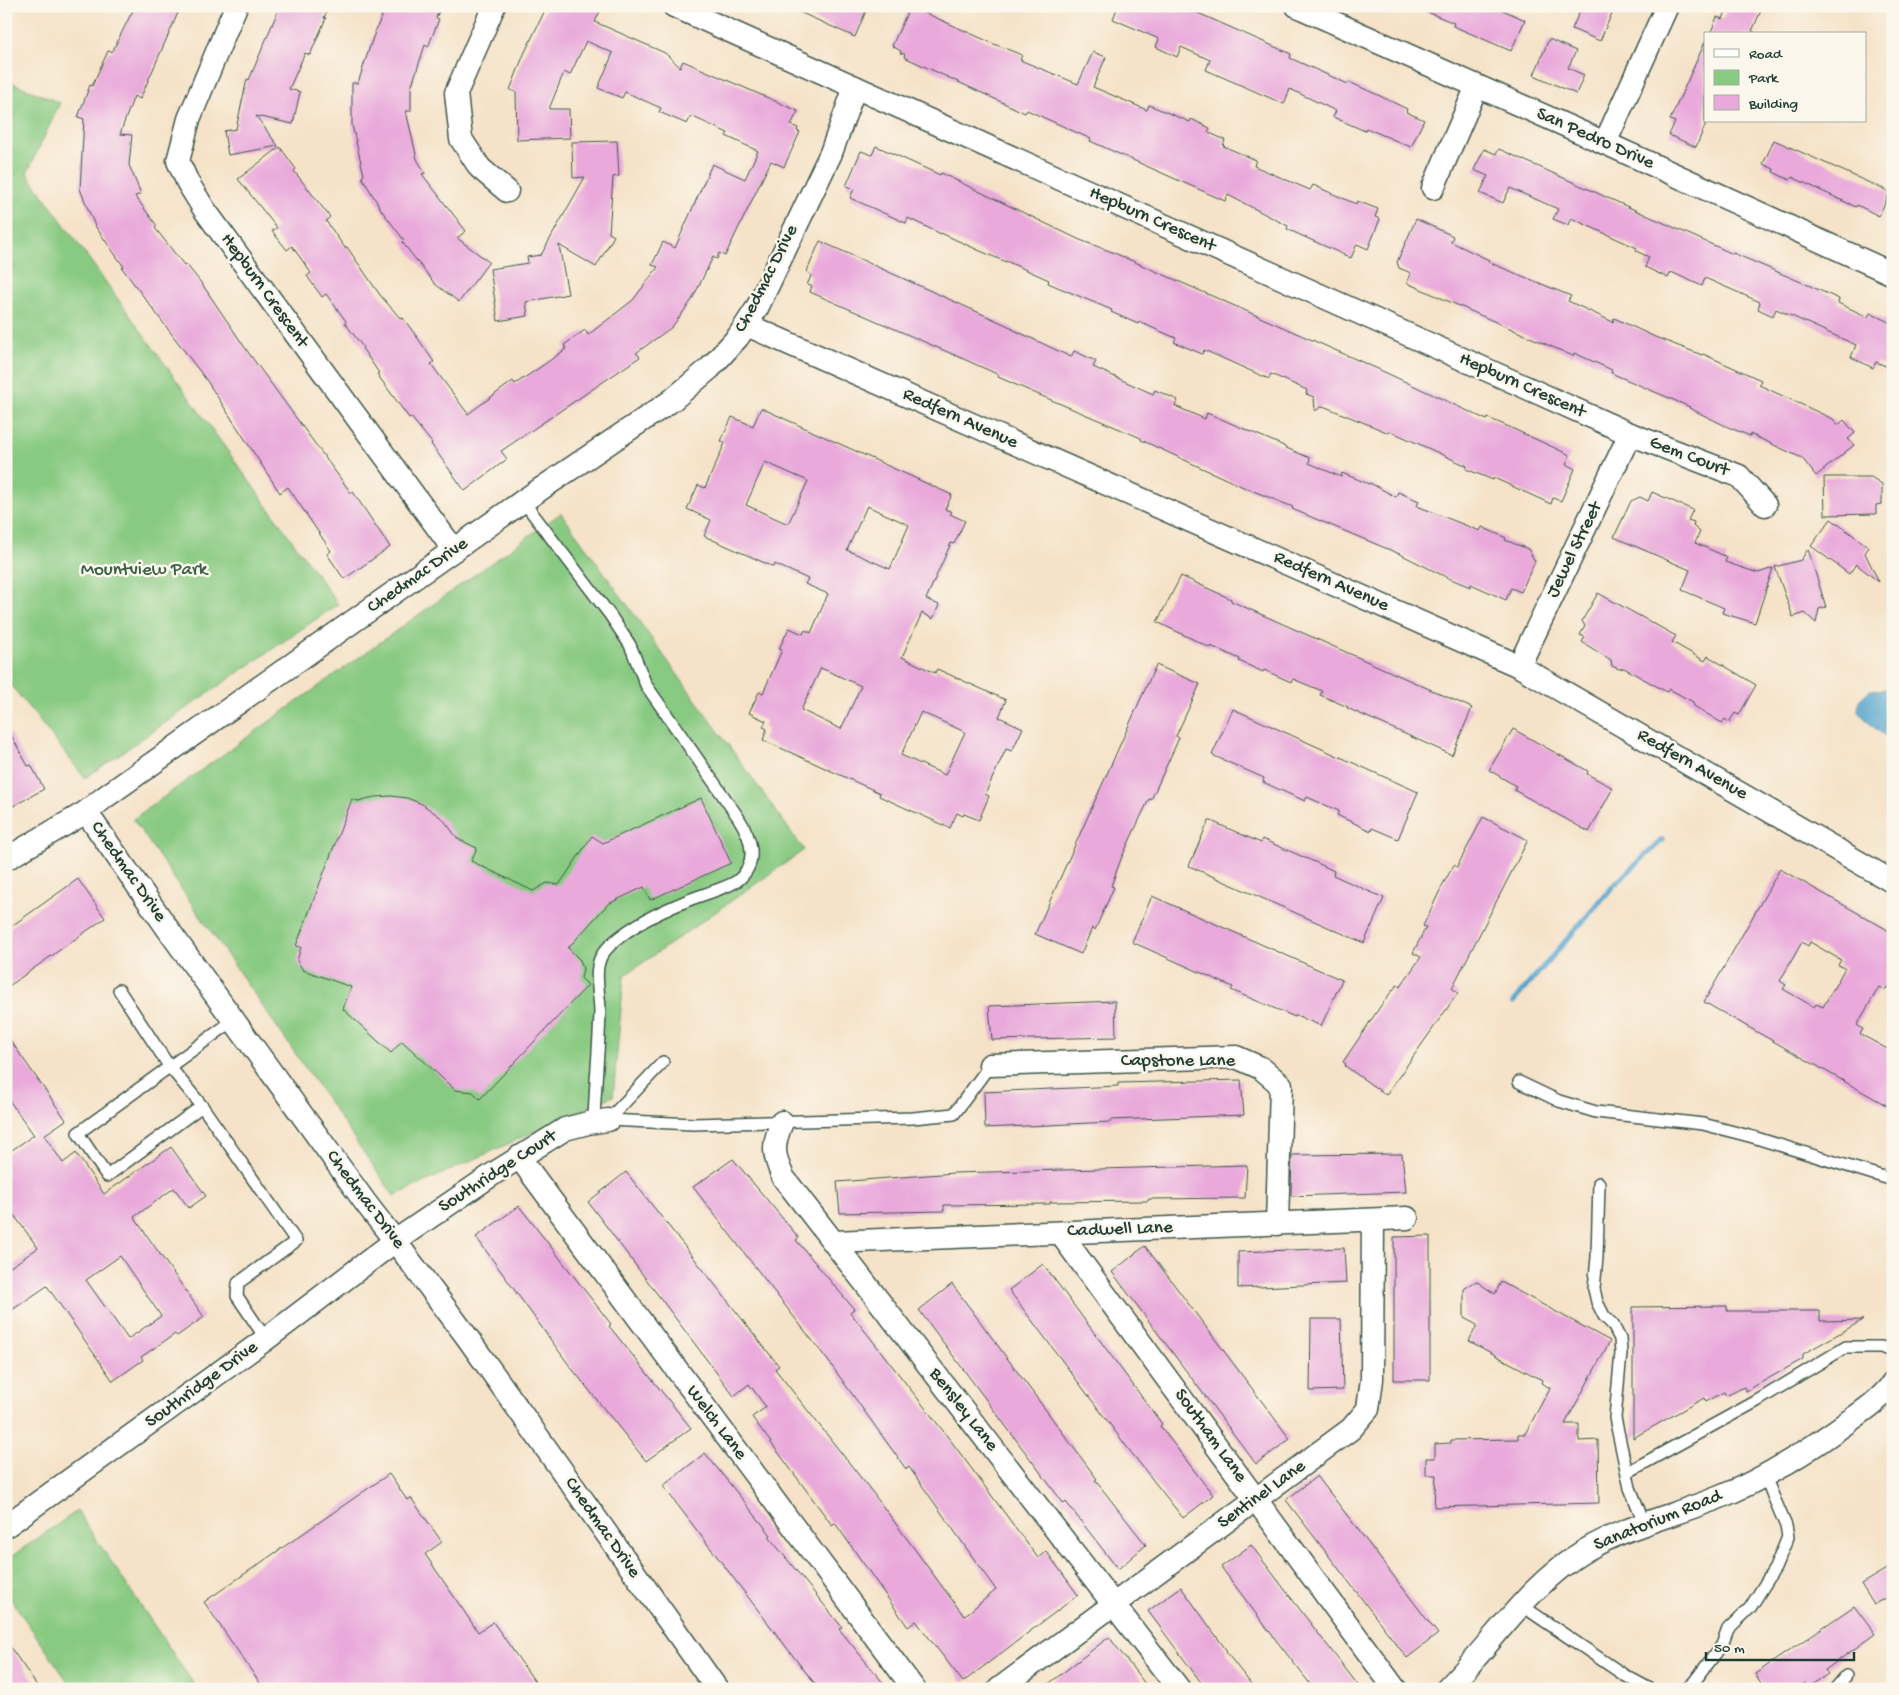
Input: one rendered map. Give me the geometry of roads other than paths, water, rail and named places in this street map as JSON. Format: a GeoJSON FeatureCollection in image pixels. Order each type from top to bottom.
{"type":"FeatureCollection","features":[{"type":"Feature","properties":{"kind":"street","name":"Hepburn Crescent"},"geometry":{"type":"LineString","coordinates":[[236,6],[189,119],[178,161],[188,183],[204,209],[454,550]]}},
{"type":"Feature","properties":{"kind":"street"},"geometry":{"type":"LineString","coordinates":[[494,6],[456,93],[461,139],[480,168],[507,191]]}},
{"type":"Feature","properties":{"kind":"street","name":"Hepburn Crescent"},"geometry":{"type":"LineString","coordinates":[[674,6],[1630,434]]}},
{"type":"Feature","properties":{"kind":"street","name":"San Pedro Drive"},"geometry":{"type":"LineString","coordinates":[[1297,6],[1606,143],[1893,274]]}},
{"type":"Feature","properties":{"kind":"street"},"geometry":{"type":"LineString","coordinates":[[1606,143],[1667,6]]}},
{"type":"Feature","properties":{"kind":"street"},"geometry":{"type":"LineString","coordinates":[[1433,188],[1477,86]]}},
{"type":"Feature","properties":{"kind":"street","name":"Chedmac Drive"},"geometry":{"type":"LineString","coordinates":[[710,1686],[467,1337],[365,1202],[86,812],[454,550],[671,401],[710,368],[747,325],[831,153],[855,87]]}},
{"type":"Feature","properties":{"kind":"street","name":"Redfern Avenue"},"geometry":{"type":"LineString","coordinates":[[747,325],[1520,666],[1893,882]]}},
{"type":"Feature","properties":{"kind":"street","name":"Gem Court"},"geometry":{"type":"LineString","coordinates":[[1630,434],[1739,476],[1765,505]]}},
{"type":"Feature","properties":{"kind":"street","name":"Jewel Street"},"geometry":{"type":"LineString","coordinates":[[1520,666],[1630,434]]}},
{"type":"Feature","properties":{"kind":"street"},"geometry":{"type":"LineString","coordinates":[[6,859],[86,812]]}},
{"type":"Feature","properties":{"kind":"street","name":"Capstone Lane"},"geometry":{"type":"LineString","coordinates":[[990,1064],[1236,1057],[1261,1068],[1280,1085],[1277,1224]]}},
{"type":"Feature","properties":{"kind":"street","name":"Southridge Court"},"geometry":{"type":"LineString","coordinates":[[395,1241],[519,1157],[565,1129],[601,1121]]}},
{"type":"Feature","properties":{"kind":"street","name":"Bensley Lane"},"geometry":{"type":"LineString","coordinates":[[782,1122],[776,1137],[775,1158],[783,1178],[1179,1689]]}},
{"type":"Feature","properties":{"kind":"street","name":"Welch Lane"},"geometry":{"type":"LineString","coordinates":[[519,1157],[914,1689]]}},
{"type":"Feature","properties":{"kind":"street","name":"Cadwell Lane"},"geometry":{"type":"LineString","coordinates":[[834,1242],[1407,1218]]}},
{"type":"Feature","properties":{"kind":"street","name":"Sentinel Lane"},"geometry":{"type":"LineString","coordinates":[[1000,1689],[1351,1429],[1368,1409],[1372,1379],[1373,1220]]}},
{"type":"Feature","properties":{"kind":"street","name":"Southam Lane"},"geometry":{"type":"LineString","coordinates":[[1060,1232],[1395,1689]]}},
{"type":"Feature","properties":{"kind":"street","name":"Southridge Drive"},"geometry":{"type":"LineString","coordinates":[[6,1526],[266,1339],[395,1241]]}},
{"type":"Feature","properties":{"kind":"street","name":"Sanatorium Road"},"geometry":{"type":"LineString","coordinates":[[1452,1687],[1521,1605],[1562,1566],[1586,1550],[1618,1534],[1720,1497],[1764,1477],[1870,1406],[1893,1384]]}},
{"type":"Feature","properties":{"kind":"lane"},"geometry":{"type":"LineString","coordinates":[[523,502],[630,645],[646,685],[747,830],[752,849],[751,861],[746,871],[736,881],[684,902],[632,928],[615,941],[600,958],[598,982],[601,1121]]}},
{"type":"Feature","properties":{"kind":"lane"},"geometry":{"type":"LineString","coordinates":[[119,990],[169,1066],[202,1106],[296,1241],[238,1283],[237,1296],[266,1339]]}},
{"type":"Feature","properties":{"kind":"lane"},"geometry":{"type":"LineString","coordinates":[[202,1106],[107,1176],[78,1132],[234,1020]]}},
{"type":"Feature","properties":{"kind":"lane"},"geometry":{"type":"LineString","coordinates":[[601,1121],[663,1062]]}},
{"type":"Feature","properties":{"kind":"lane"},"geometry":{"type":"LineString","coordinates":[[601,1121],[693,1124],[913,1118],[954,1114],[990,1064]]}},
{"type":"Feature","properties":{"kind":"lane"},"geometry":{"type":"LineString","coordinates":[[1519,1082],[1559,1101],[1596,1112],[1703,1124],[1753,1137],[1893,1180]]}},
{"type":"Feature","properties":{"kind":"lane"},"geometry":{"type":"LineString","coordinates":[[1599,1183],[1594,1289],[1601,1309],[1613,1325],[1620,1339],[1621,1353],[1615,1418],[1632,1494],[1645,1524]]}},
{"type":"Feature","properties":{"kind":"lane"},"geometry":{"type":"LineString","coordinates":[[1628,1472],[1756,1401],[1846,1347],[1881,1347],[1893,1351]]}},
{"type":"Feature","properties":{"kind":"lane"},"geometry":{"type":"LineString","coordinates":[[1686,1689],[1694,1682],[1722,1645],[1728,1629],[1750,1608],[1775,1568],[1788,1537],[1786,1526],[1764,1477]]}},
{"type":"Feature","properties":{"kind":"lane"},"geometry":{"type":"LineString","coordinates":[[1521,1605],[1624,1675],[1650,1689]]}},
{"type":"Feature","properties":{"kind":"lane"},"geometry":{"type":"LineString","coordinates":[[1835,1689],[1846,1676]]}},
{"type":"Feature","properties":{"kind":"water"},"geometry":{"type":"Polygon","coordinates":[[[1893,689],[1893,742],[1871,725],[1858,711],[1859,700],[1870,690],[1893,689]]]}},
{"type":"Feature","properties":{"kind":"waterway"},"geometry":{"type":"LineString","coordinates":[[1513,1002],[1614,885],[1662,840]]}},
{"type":"Feature","properties":{"kind":"park label","name":"Mountview Park"},"geometry":{"type":"Point","coordinates":[144,570]}}]}
